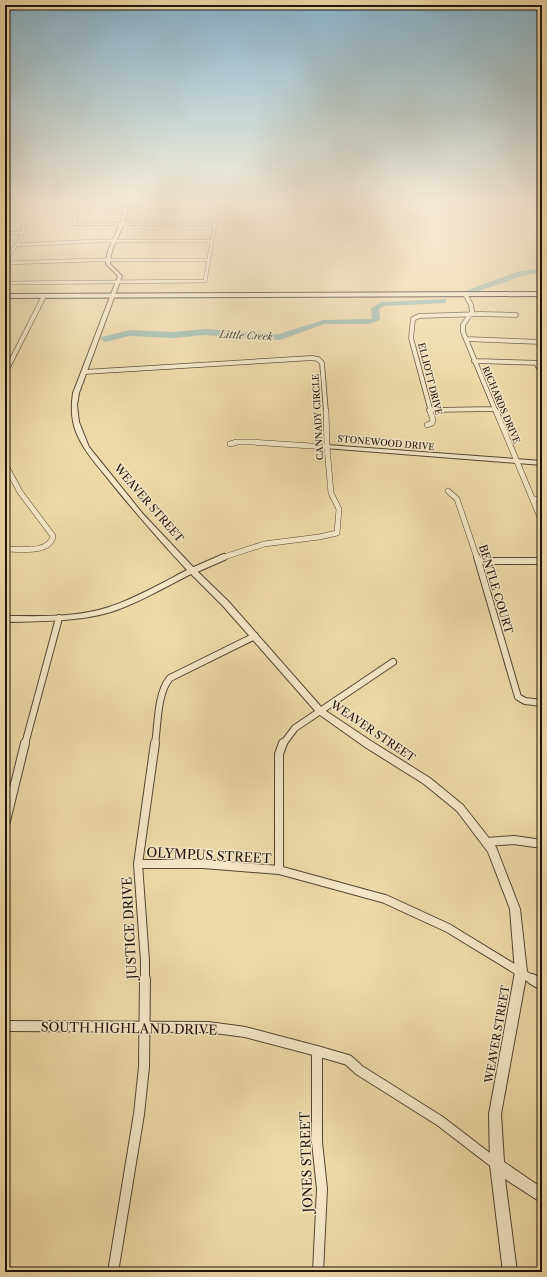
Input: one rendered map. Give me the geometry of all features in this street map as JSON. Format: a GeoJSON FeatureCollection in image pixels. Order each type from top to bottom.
{"type":"FeatureCollection","features":[{"type":"Feature","properties":{"kind":"main road"},"geometry":{"type":"LineString","coordinates":[[466,297],[542,294]]}},
{"type":"Feature","properties":{"kind":"main road"},"geometry":{"type":"LineString","coordinates":[[5,296],[43,298],[466,297],[542,299]]}},
{"type":"Feature","properties":{"kind":"main road"},"geometry":{"type":"LineString","coordinates":[[5,300],[43,298]]}},
{"type":"Feature","properties":{"kind":"street"},"geometry":{"type":"LineString","coordinates":[[108,263],[120,276],[119,281]]}},
{"type":"Feature","properties":{"kind":"street"},"geometry":{"type":"LineString","coordinates":[[5,283],[206,281],[209,263]]}},
{"type":"Feature","properties":{"kind":"street","name":"WEAVER STREET"},"geometry":{"type":"LineString","coordinates":[[119,281],[111,298],[76,393],[74,405],[78,432],[86,447],[141,515],[192,571],[226,604],[320,711],[368,744],[427,781],[460,808],[487,842],[515,909],[521,972],[495,1114],[497,1164],[510,1272]]}},
{"type":"Feature","properties":{"kind":"street"},"geometry":{"type":"LineString","coordinates":[[466,297],[471,305],[472,312],[470,315],[516,315]]}},
{"type":"Feature","properties":{"kind":"street"},"geometry":{"type":"LineString","coordinates":[[5,373],[43,298]]}},
{"type":"Feature","properties":{"kind":"street","name":"RICHARDS DRIVE"},"geometry":{"type":"LineString","coordinates":[[470,315],[463,325],[463,332],[542,522]]}},
{"type":"Feature","properties":{"kind":"street","name":"ELLIOTT DRIVE"},"geometry":{"type":"LineString","coordinates":[[427,425],[433,420],[411,338],[413,319],[419,316],[470,315]]}},
{"type":"Feature","properties":{"kind":"street"},"geometry":{"type":"LineString","coordinates":[[466,339],[542,342]]}},
{"type":"Feature","properties":{"kind":"street","name":"CANNADY CIRCLE"},"geometry":{"type":"LineString","coordinates":[[84,372],[318,359],[322,363],[326,398],[327,447],[331,493],[339,509],[337,533],[265,544],[245,549],[192,571]]}},
{"type":"Feature","properties":{"kind":"street"},"geometry":{"type":"LineString","coordinates":[[474,361],[542,363]]}},
{"type":"Feature","properties":{"kind":"street"},"geometry":{"type":"LineString","coordinates":[[536,363],[542,373]]}},
{"type":"Feature","properties":{"kind":"street"},"geometry":{"type":"LineString","coordinates":[[430,410],[495,409]]}},
{"type":"Feature","properties":{"kind":"street","name":"STONEWOOD DRIVE"},"geometry":{"type":"LineString","coordinates":[[230,444],[237,442],[252,442],[542,463]]}},
{"type":"Feature","properties":{"kind":"street"},"geometry":{"type":"LineString","coordinates":[[5,464],[7,470],[53,536],[53,540],[48,546],[43,548],[5,549]]}},
{"type":"Feature","properties":{"kind":"street","name":"BENTLE COURT"},"geometry":{"type":"LineString","coordinates":[[448,491],[457,499],[478,561],[518,696],[525,701],[542,703]]}},
{"type":"Feature","properties":{"kind":"street"},"geometry":{"type":"LineString","coordinates":[[533,500],[542,499]]}},
{"type":"Feature","properties":{"kind":"street"},"geometry":{"type":"LineString","coordinates":[[478,561],[542,561]]}},
{"type":"Feature","properties":{"kind":"street"},"geometry":{"type":"LineString","coordinates":[[5,619],[59,618],[88,614],[122,605],[192,571]]}},
{"type":"Feature","properties":{"kind":"street"},"geometry":{"type":"LineString","coordinates":[[5,825],[59,618]]}},
{"type":"Feature","properties":{"kind":"street","name":"JUSTICE DRIVE"},"geometry":{"type":"LineString","coordinates":[[113,1272],[139,1114],[144,1067],[145,961],[138,864],[160,705],[165,684],[170,678],[254,636]]}},
{"type":"Feature","properties":{"kind":"street"},"geometry":{"type":"LineString","coordinates":[[279,870],[279,754],[284,741],[295,728],[393,662]]}},
{"type":"Feature","properties":{"kind":"street"},"geometry":{"type":"LineString","coordinates":[[487,842],[513,839],[530,840],[542,844]]}},
{"type":"Feature","properties":{"kind":"street","name":"OLYMPUS STREET"},"geometry":{"type":"LineString","coordinates":[[138,864],[202,864],[279,870],[385,899],[448,928],[542,985]]}},
{"type":"Feature","properties":{"kind":"street","name":"SOUTH HIGHLAND DRIVE"},"geometry":{"type":"LineString","coordinates":[[5,1026],[208,1027],[245,1032],[348,1060],[359,1070],[440,1121],[542,1196]]}},
{"type":"Feature","properties":{"kind":"street","name":"JONES STREET"},"geometry":{"type":"LineString","coordinates":[[317,1051],[317,1142],[322,1190],[318,1272]]}},
{"type":"Feature","properties":{"kind":"waterway","name":"Little Creek"},"geometry":{"type":"LineString","coordinates":[[464,293],[520,274],[542,270]]}},
{"type":"Feature","properties":{"kind":"waterway","name":"Little Creek"},"geometry":{"type":"LineString","coordinates":[[105,339],[130,333],[173,335],[205,332],[280,337],[323,322],[369,322],[376,320],[375,308],[382,304],[443,301]]}}]}
